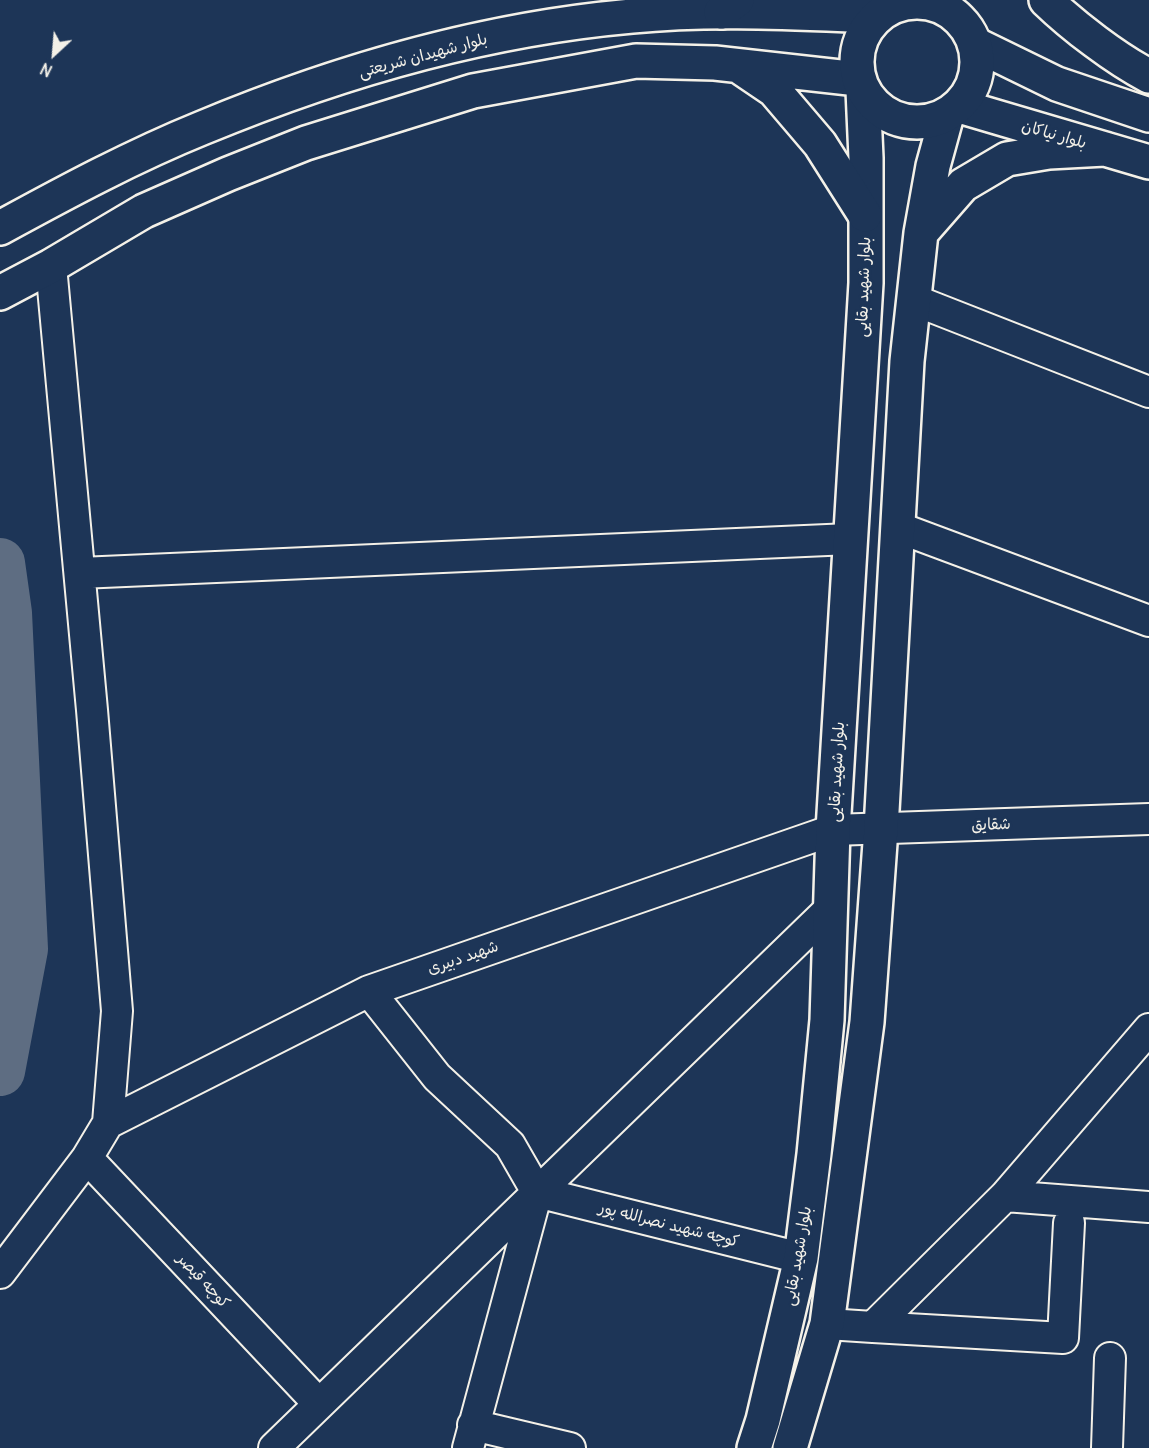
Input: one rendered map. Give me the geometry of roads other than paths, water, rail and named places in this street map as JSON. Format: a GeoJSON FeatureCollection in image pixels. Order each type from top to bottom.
{"type":"FeatureCollection","features":[{"type":"Feature","properties":{"kind":"main road"},"geometry":{"type":"LineString","coordinates":[[1046,0],[1058,12],[1133,68],[1149,76]]}},
{"type":"Feature","properties":{"kind":"main road"},"geometry":{"type":"LineString","coordinates":[[953,111],[928,122],[909,122],[890,117],[874,105],[861,84],[856,62],[858,45],[865,29],[882,9],[906,2],[928,2],[949,9],[1057,84],[1149,115]]}},
{"type":"Feature","properties":{"kind":"main road","name":"بلوار شهیدان شریعتی"},"geometry":{"type":"LineString","coordinates":[[0,228],[123,164],[201,128],[293,93],[456,44],[546,27],[633,15],[729,6],[882,9]]}},
{"type":"Feature","properties":{"kind":"main road"},"geometry":{"type":"LineString","coordinates":[[790,1448],[828,1324],[867,1022],[881,829],[907,361],[921,233],[933,166],[953,111],[972,88],[978,66],[968,23]]}},
{"type":"Feature","properties":{"kind":"main road"},"geometry":{"type":"LineString","coordinates":[[0,293],[144,211],[237,170],[306,142],[473,91],[636,61],[716,63],[861,84]]}},
{"type":"Feature","properties":{"kind":"main road"},"geometry":{"type":"LineString","coordinates":[[739,66],[774,90],[812,135],[865,215]]}},
{"type":"Feature","properties":{"kind":"main road","name":"بلوار شهید بقایی"},"geometry":{"type":"LineString","coordinates":[[754,1448],[763,1420],[801,1258],[827,1020],[833,830],[866,283],[866,158],[861,84]]}},
{"type":"Feature","properties":{"kind":"main road","name":"بلوار نیاکان"},"geometry":{"type":"LineString","coordinates":[[953,111],[1149,162]]}},
{"type":"Feature","properties":{"kind":"main road"},"geometry":{"type":"LineString","coordinates":[[921,233],[963,185],[1007,159],[1049,152],[1105,149]]}},
{"type":"Feature","properties":{"kind":"street"},"geometry":{"type":"LineString","coordinates":[[0,1273],[87,1158],[108,1123],[117,1011],[51,266]]}},
{"type":"Feature","properties":{"kind":"street"},"geometry":{"type":"LineString","coordinates":[[914,300],[1149,392]]}},
{"type":"Feature","properties":{"kind":"street"},"geometry":{"type":"LineString","coordinates":[[897,527],[1149,621]]}},
{"type":"Feature","properties":{"kind":"street"},"geometry":{"type":"LineString","coordinates":[[80,573],[850,539]]}},
{"type":"Feature","properties":{"kind":"street","name":"شقایق"},"geometry":{"type":"LineString","coordinates":[[833,830],[1149,819]]}},
{"type":"Feature","properties":{"kind":"street","name":"شهید دبیری"},"geometry":{"type":"LineString","coordinates":[[108,1123],[369,991],[833,830]]}},
{"type":"Feature","properties":{"kind":"street"},"geometry":{"type":"LineString","coordinates":[[274,1448],[831,909]]}},
{"type":"Feature","properties":{"kind":"street"},"geometry":{"type":"LineString","coordinates":[[369,991],[437,1077],[510,1145],[537,1192],[471,1436],[570,1448]]}},
{"type":"Feature","properties":{"kind":"street"},"geometry":{"type":"LineString","coordinates":[[873,1327],[1005,1196],[1149,1029]]}},
{"type":"Feature","properties":{"kind":"street","name":"کوچه قیصر"},"geometry":{"type":"LineString","coordinates":[[87,1158],[319,1404]]}},
{"type":"Feature","properties":{"kind":"street","name":"کوچه شهید نصرالله پور"},"geometry":{"type":"LineString","coordinates":[[537,1192],[801,1258]]}},
{"type":"Feature","properties":{"kind":"street"},"geometry":{"type":"LineString","coordinates":[[1005,1196],[1149,1207]]}},
{"type":"Feature","properties":{"kind":"street"},"geometry":{"type":"LineString","coordinates":[[828,1324],[1063,1338],[1069,1223]]}},
{"type":"Feature","properties":{"kind":"street"},"geometry":{"type":"LineString","coordinates":[[1107,1448],[1110,1358]]}},
{"type":"Feature","properties":{"kind":"waterway"},"geometry":{"type":"LineString","coordinates":[[0,563],[7,613],[23,949],[0,1071]]}}]}
